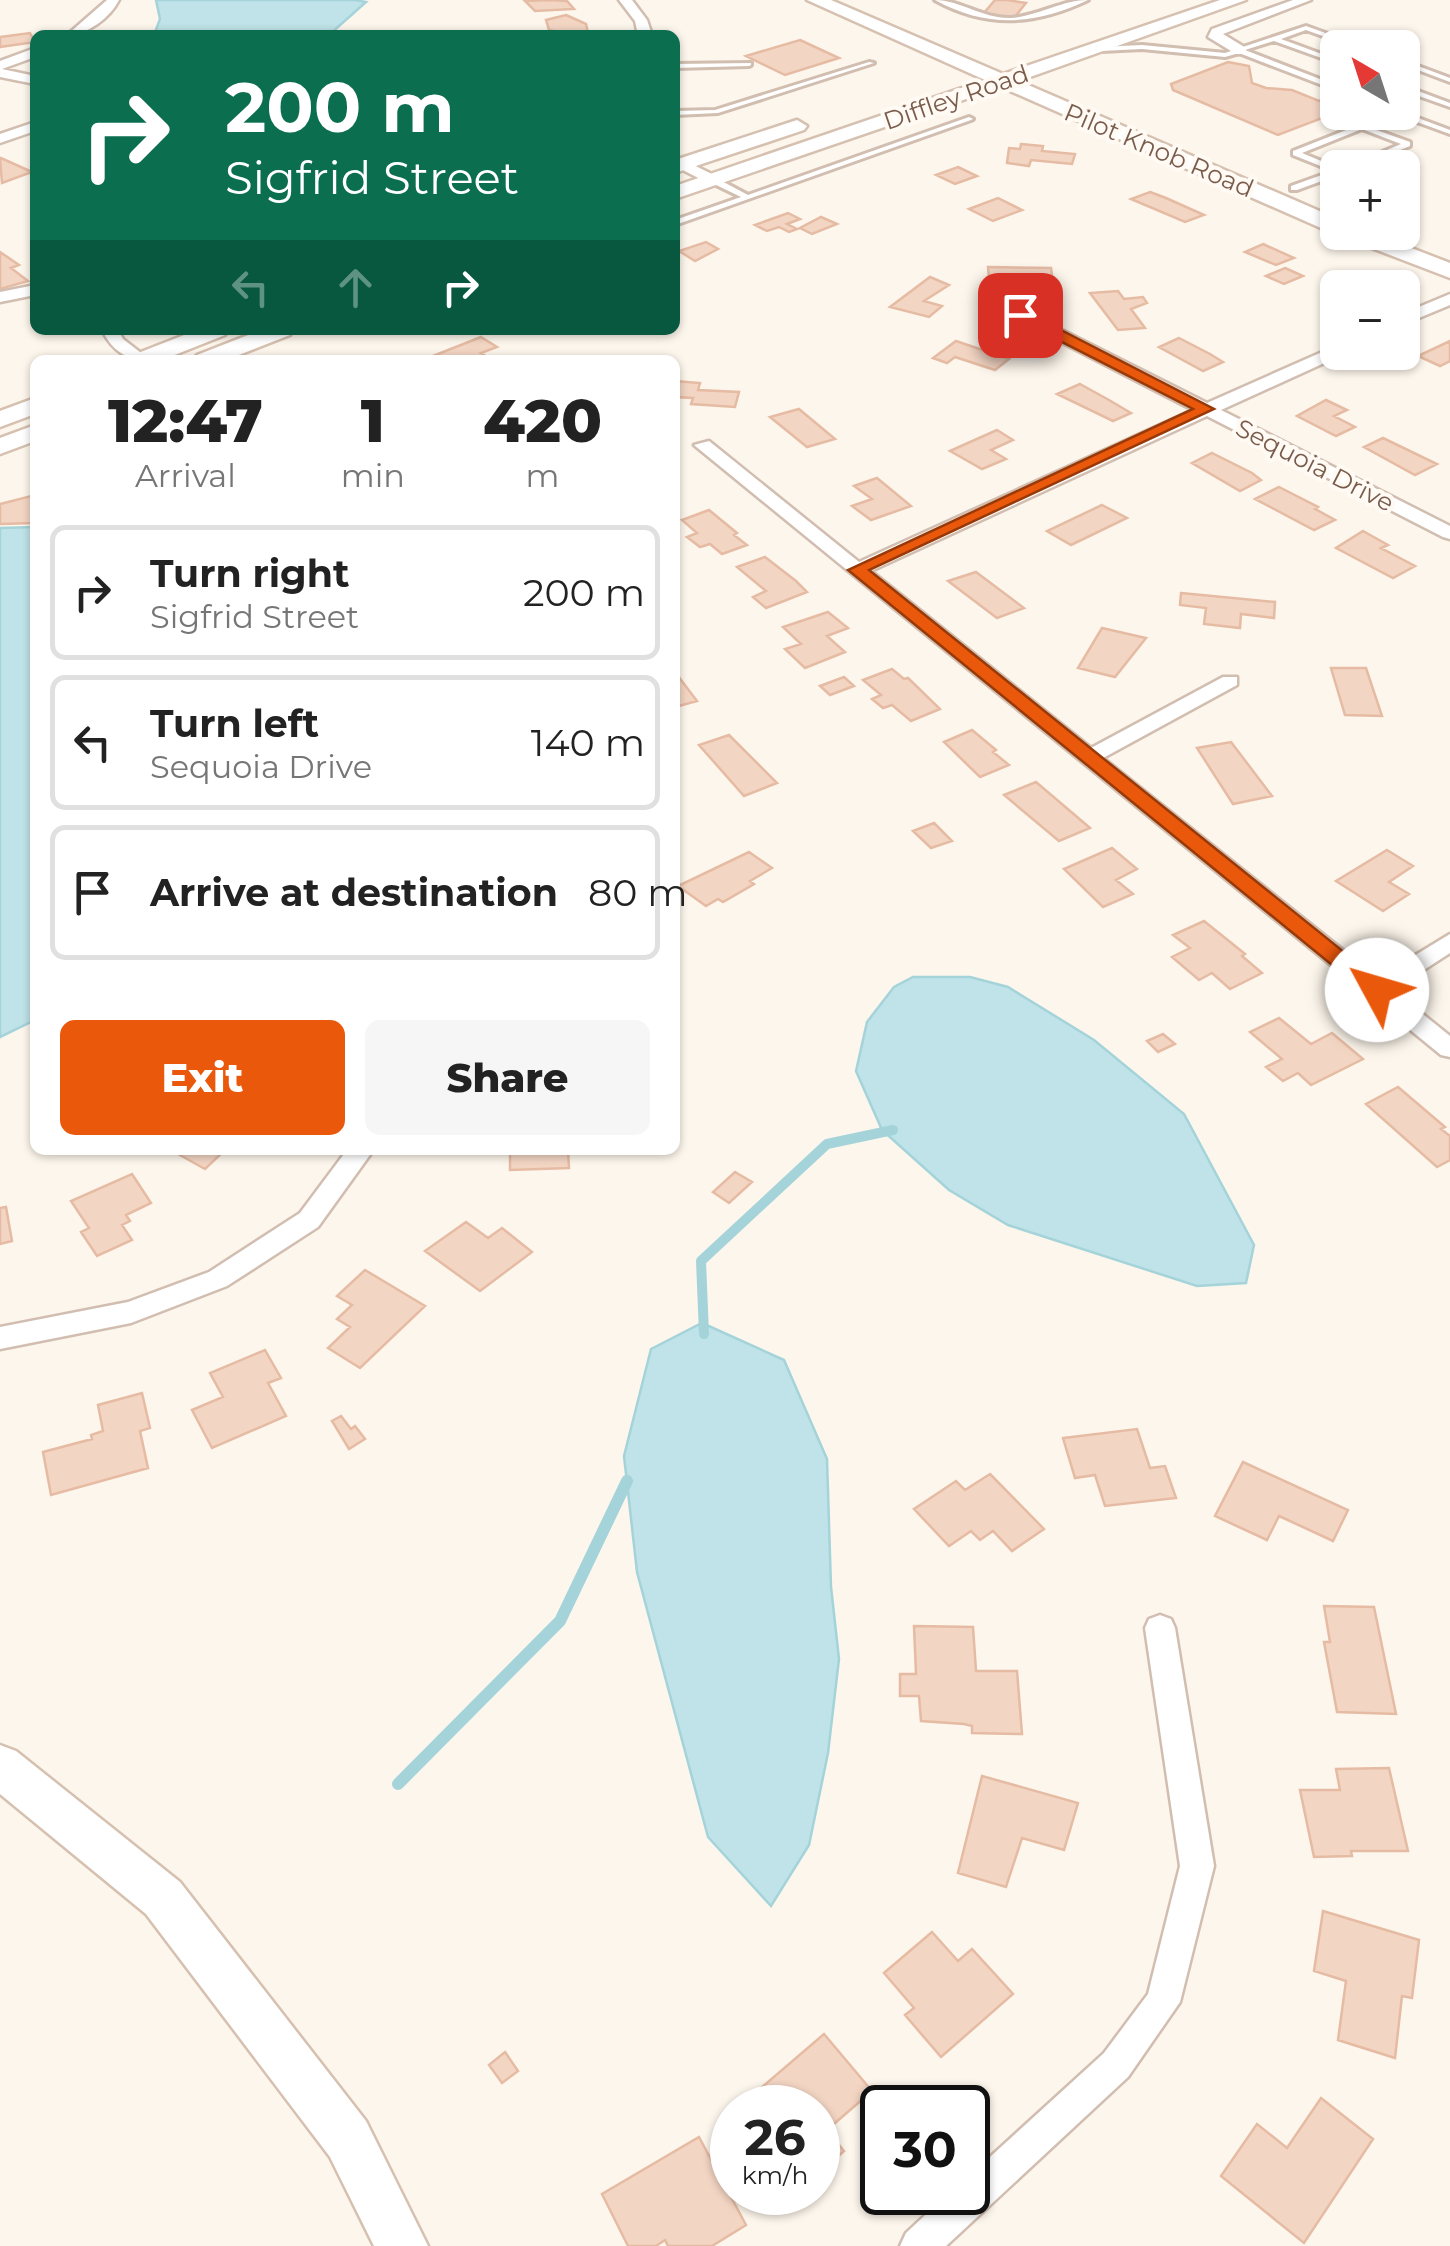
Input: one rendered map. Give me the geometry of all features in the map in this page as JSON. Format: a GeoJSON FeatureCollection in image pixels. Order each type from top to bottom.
{"type":"FeatureCollection","features":[{"type":"Feature","properties":{"kind":"main road","name":"Pilot Knob Road"},"geometry":{"type":"LineString","coordinates":[[816,0],[1320,219]]}},
{"type":"Feature","properties":{"kind":"main road","name":"Pilot Knob Road"},"geometry":{"type":"LineString","coordinates":[[855,0],[1320,199]]}},
{"type":"Feature","properties":{"kind":"main road","name":"Diffley Road"},"geometry":{"type":"LineString","coordinates":[[680,192],[1236,0]]}},
{"type":"Feature","properties":{"kind":"main road","name":"Diffley Road"},"geometry":{"type":"LineString","coordinates":[[947,75],[996,58]]}},
{"type":"Feature","properties":{"kind":"main road"},"geometry":{"type":"LineString","coordinates":[[680,163],[815,120]]}},
{"type":"Feature","properties":{"kind":"main road"},"geometry":{"type":"LineString","coordinates":[[1420,244],[1450,259]]}},
{"type":"Feature","properties":{"kind":"main road"},"geometry":{"type":"LineString","coordinates":[[1396,250],[1450,271]]}},
{"type":"Feature","properties":{"kind":"main road"},"geometry":{"type":"LineString","coordinates":[[154,355],[204,335]]}},
{"type":"Feature","properties":{"kind":"main road"},"geometry":{"type":"LineString","coordinates":[[218,355],[269,335]]}},
{"type":"Feature","properties":{"kind":"main road"},"geometry":{"type":"LineString","coordinates":[[0,420],[30,407]]}},
{"type":"Feature","properties":{"kind":"main road"},"geometry":{"type":"LineString","coordinates":[[0,447],[30,434]]}},
{"type":"Feature","properties":{"kind":"main road"},"geometry":{"type":"LineString","coordinates":[[0,1766],[164,1898],[348,2140],[402,2246]]}},
{"type":"Feature","properties":{"kind":"street"},"geometry":{"type":"LineString","coordinates":[[80,30],[112,0]]}},
{"type":"Feature","properties":{"kind":"street"},"geometry":{"type":"LineString","coordinates":[[626,0],[644,30]]}},
{"type":"Feature","properties":{"kind":"street"},"geometry":{"type":"LineString","coordinates":[[1241,50],[1221,43],[1215,37],[1217,32],[1306,0]]}},
{"type":"Feature","properties":{"kind":"street"},"geometry":{"type":"LineString","coordinates":[[0,69],[30,54]]}},
{"type":"Feature","properties":{"kind":"street"},"geometry":{"type":"LineString","coordinates":[[0,69],[30,78]]}},
{"type":"Feature","properties":{"kind":"street"},"geometry":{"type":"LineString","coordinates":[[0,140],[30,128]]}},
{"type":"Feature","properties":{"kind":"street"},"geometry":{"type":"LineString","coordinates":[[680,165],[713,180]]}},
{"type":"Feature","properties":{"kind":"street"},"geometry":{"type":"LineString","coordinates":[[0,297],[30,291]]}},
{"type":"Feature","properties":{"kind":"street"},"geometry":{"type":"LineString","coordinates":[[1420,312],[1450,298]]}},
{"type":"Feature","properties":{"kind":"street","name":"Sequoia Drive"},"geometry":{"type":"LineString","coordinates":[[1020,315],[1450,533]]}},
{"type":"Feature","properties":{"kind":"street"},"geometry":{"type":"LineString","coordinates":[[112,335],[135,355]]}},
{"type":"Feature","properties":{"kind":"street"},"geometry":{"type":"LineString","coordinates":[[857,570],[1320,358]]}},
{"type":"Feature","properties":{"kind":"street"},"geometry":{"type":"LineString","coordinates":[[703,445],[1450,1049]]}},
{"type":"Feature","properties":{"kind":"street"},"geometry":{"type":"LineString","coordinates":[[1089,757],[1230,681]]}},
{"type":"Feature","properties":{"kind":"street"},"geometry":{"type":"LineString","coordinates":[[1377,990],[1450,942]]}},
{"type":"Feature","properties":{"kind":"street"},"geometry":{"type":"LineString","coordinates":[[0,1338],[131,1312],[218,1279],[309,1220],[357,1155]]}},
{"type":"Feature","properties":{"kind":"street"},"geometry":{"type":"LineString","coordinates":[[919,2246],[1116,2065],[1163,2002],[1197,1866],[1160,1628]]}},
{"type":"Feature","properties":{"kind":"lane"},"geometry":{"type":"LineString","coordinates":[[938,0],[986,20],[1012,22],[1085,0]]}},
{"type":"Feature","properties":{"kind":"lane"},"geometry":{"type":"LineString","coordinates":[[1089,51],[1126,46],[1212,55],[1241,50],[1306,28],[1320,33]]}},
{"type":"Feature","properties":{"kind":"lane"},"geometry":{"type":"LineString","coordinates":[[1276,38],[1320,55]]}},
{"type":"Feature","properties":{"kind":"lane"},"geometry":{"type":"LineString","coordinates":[[1241,50],[1320,82]]}},
{"type":"Feature","properties":{"kind":"lane"},"geometry":{"type":"LineString","coordinates":[[680,113],[716,112],[871,63]]}},
{"type":"Feature","properties":{"kind":"lane"},"geometry":{"type":"LineString","coordinates":[[680,66],[749,64]]}},
{"type":"Feature","properties":{"kind":"lane"},"geometry":{"type":"LineString","coordinates":[[1420,69],[1450,80]]}},
{"type":"Feature","properties":{"kind":"lane"},"geometry":{"type":"LineString","coordinates":[[1420,94],[1450,105]]}},
{"type":"Feature","properties":{"kind":"lane"},"geometry":{"type":"LineString","coordinates":[[680,220],[969,119]]}},
{"type":"Feature","properties":{"kind":"lane"},"geometry":{"type":"LineString","coordinates":[[1420,121],[1450,132]]}},
{"type":"Feature","properties":{"kind":"lane"},"geometry":{"type":"LineString","coordinates":[[1320,164],[1296,154],[1355,130]]}},
{"type":"Feature","properties":{"kind":"lane"},"geometry":{"type":"LineString","coordinates":[[1370,130],[1406,144],[1392,150]]}},
{"type":"Feature","properties":{"kind":"lane"},"geometry":{"type":"LineString","coordinates":[[1294,188],[1320,178]]}},
{"type":"Feature","properties":{"kind":"lane"},"geometry":{"type":"LineString","coordinates":[[713,180],[747,197]]}},
{"type":"Feature","properties":{"kind":"water"},"geometry":{"type":"Polygon","coordinates":[[[156,0],[366,2],[335,30],[156,30],[160,19],[156,0]]]}},
{"type":"Feature","properties":{"kind":"water"},"geometry":{"type":"Polygon","coordinates":[[[30,527],[30,1022],[0,1037],[0,528],[30,527]]]}},
{"type":"Feature","properties":{"kind":"water"},"geometry":{"type":"Polygon","coordinates":[[[913,977],[970,977],[1008,987],[1094,1040],[1184,1114],[1254,1245],[1246,1283],[1197,1286],[1008,1225],[949,1190],[882,1130],[856,1071],[867,1022],[894,987],[913,977]]]}},
{"type":"Feature","properties":{"kind":"water"},"geometry":{"type":"Polygon","coordinates":[[[702,1323],[784,1360],[827,1459],[831,1587],[839,1659],[828,1753],[809,1845],[771,1906],[708,1837],[637,1572],[624,1456],[651,1349],[702,1323]]]}},
{"type":"Feature","properties":{"kind":"building"},"geometry":{"type":"Polygon","coordinates":[[[995,0],[1026,3],[1014,18],[984,13],[995,0]]]}},
{"type":"Feature","properties":{"kind":"building"},"geometry":{"type":"Polygon","coordinates":[[[525,1],[567,1],[574,9],[535,11],[525,1]]]}},
{"type":"Feature","properties":{"kind":"building"},"geometry":{"type":"Polygon","coordinates":[[[566,15],[586,24],[587,30],[549,30],[546,20],[566,15]]]}},
{"type":"Feature","properties":{"kind":"building"},"geometry":{"type":"Polygon","coordinates":[[[30,33],[30,43],[0,47],[0,37],[30,33]]]}},
{"type":"Feature","properties":{"kind":"building"},"geometry":{"type":"Polygon","coordinates":[[[800,40],[839,58],[785,75],[746,56],[800,40]]]}},
{"type":"Feature","properties":{"kind":"building"},"geometry":{"type":"Polygon","coordinates":[[[1228,62],[1249,66],[1252,83],[1292,90],[1320,101],[1320,119],[1278,135],[1173,90],[1171,84],[1228,62]]]}},
{"type":"Feature","properties":{"kind":"building"},"geometry":{"type":"Polygon","coordinates":[[[1021,144],[1043,146],[1042,151],[1075,154],[1072,164],[1031,160],[1029,166],[1007,163],[1009,148],[1020,149],[1021,144]]]}},
{"type":"Feature","properties":{"kind":"building"},"geometry":{"type":"Polygon","coordinates":[[[0,158],[30,171],[30,173],[2,183],[0,158]]]}},
{"type":"Feature","properties":{"kind":"building"},"geometry":{"type":"Polygon","coordinates":[[[958,167],[977,176],[955,184],[936,175],[958,167]]]}},
{"type":"Feature","properties":{"kind":"building"},"geometry":{"type":"Polygon","coordinates":[[[1150,192],[1204,215],[1185,222],[1131,199],[1150,192]]]}},
{"type":"Feature","properties":{"kind":"building"},"geometry":{"type":"Polygon","coordinates":[[[998,198],[1022,210],[993,221],[969,209],[998,198]]]}},
{"type":"Feature","properties":{"kind":"building"},"geometry":{"type":"Polygon","coordinates":[[[788,213],[800,219],[787,224],[797,229],[789,232],[779,227],[767,231],[755,225],[788,213]]]}},
{"type":"Feature","properties":{"kind":"building"},"geometry":{"type":"Polygon","coordinates":[[[821,217],[837,224],[812,234],[800,228],[821,217]]]}},
{"type":"Feature","properties":{"kind":"building"},"geometry":{"type":"Polygon","coordinates":[[[706,242],[718,249],[695,261],[680,251],[706,242]]]}},
{"type":"Feature","properties":{"kind":"building"},"geometry":{"type":"Polygon","coordinates":[[[1263,244],[1294,258],[1276,265],[1245,252],[1263,244]]]}},
{"type":"Feature","properties":{"kind":"building"},"geometry":{"type":"Polygon","coordinates":[[[0,252],[19,265],[11,268],[28,281],[0,289],[0,252]]]}},
{"type":"Feature","properties":{"kind":"building"},"geometry":{"type":"Polygon","coordinates":[[[988,267],[1051,268],[1053,281],[989,279],[988,267]]]}},
{"type":"Feature","properties":{"kind":"building"},"geometry":{"type":"Polygon","coordinates":[[[1285,268],[1303,276],[1284,284],[1266,276],[1285,268]]]}},
{"type":"Feature","properties":{"kind":"building"},"geometry":{"type":"Polygon","coordinates":[[[930,277],[949,285],[924,301],[942,306],[929,317],[890,307],[930,277]]]}},
{"type":"Feature","properties":{"kind":"building"},"geometry":{"type":"Polygon","coordinates":[[[1118,291],[1124,299],[1143,297],[1147,303],[1131,309],[1145,328],[1118,330],[1090,293],[1118,291]]]}},
{"type":"Feature","properties":{"kind":"building"},"geometry":{"type":"Polygon","coordinates":[[[481,337],[497,347],[481,353],[484,355],[436,355],[481,337]]]}},
{"type":"Feature","properties":{"kind":"building"},"geometry":{"type":"Polygon","coordinates":[[[1179,338],[1223,362],[1203,371],[1159,347],[1179,338]]]}},
{"type":"Feature","properties":{"kind":"building"},"geometry":{"type":"Polygon","coordinates":[[[956,341],[1009,359],[995,370],[955,357],[947,363],[933,358],[956,341]]]}},
{"type":"Feature","properties":{"kind":"building"},"geometry":{"type":"Polygon","coordinates":[[[1450,341],[1450,361],[1440,366],[1420,355],[1450,341]]]}},
{"type":"Feature","properties":{"kind":"building"},"geometry":{"type":"Polygon","coordinates":[[[680,381],[700,383],[698,390],[739,392],[735,407],[691,404],[693,398],[680,397],[680,381]]]}},
{"type":"Feature","properties":{"kind":"building"},"geometry":{"type":"Polygon","coordinates":[[[1080,384],[1131,413],[1113,421],[1057,394],[1080,384]]]}},
{"type":"Feature","properties":{"kind":"building"},"geometry":{"type":"Polygon","coordinates":[[[1326,400],[1347,410],[1334,416],[1355,427],[1336,436],[1297,416],[1326,400]]]}},
{"type":"Feature","properties":{"kind":"building"},"geometry":{"type":"Polygon","coordinates":[[[799,409],[835,439],[807,447],[770,417],[799,409]]]}},
{"type":"Feature","properties":{"kind":"building"},"geometry":{"type":"Polygon","coordinates":[[[997,430],[1013,440],[991,450],[1006,459],[982,469],[950,451],[997,430]]]}},
{"type":"Feature","properties":{"kind":"building"},"geometry":{"type":"Polygon","coordinates":[[[1383,438],[1437,464],[1415,475],[1364,447],[1383,438]]]}},
{"type":"Feature","properties":{"kind":"building"},"geometry":{"type":"Polygon","coordinates":[[[1212,453],[1261,480],[1240,491],[1192,463],[1212,453]]]}},
{"type":"Feature","properties":{"kind":"building"},"geometry":{"type":"Polygon","coordinates":[[[877,478],[911,506],[871,520],[852,506],[872,499],[854,486],[877,478]]]}},
{"type":"Feature","properties":{"kind":"building"},"geometry":{"type":"Polygon","coordinates":[[[1279,487],[1335,520],[1314,530],[1255,499],[1279,487]]]}},
{"type":"Feature","properties":{"kind":"building"},"geometry":{"type":"Polygon","coordinates":[[[30,496],[30,523],[0,524],[0,504],[30,496]]]}},
{"type":"Feature","properties":{"kind":"building"},"geometry":{"type":"Polygon","coordinates":[[[1102,505],[1127,518],[1071,545],[1047,531],[1102,505]]]}},
{"type":"Feature","properties":{"kind":"building"},"geometry":{"type":"Polygon","coordinates":[[[709,510],[747,545],[722,554],[710,544],[700,547],[687,537],[697,533],[682,520],[709,510]]]}},
{"type":"Feature","properties":{"kind":"building"},"geometry":{"type":"Polygon","coordinates":[[[1363,531],[1388,545],[1381,548],[1415,566],[1393,578],[1336,548],[1363,531]]]}},
{"type":"Feature","properties":{"kind":"building"},"geometry":{"type":"Polygon","coordinates":[[[765,557],[807,592],[766,608],[753,597],[766,591],[737,567],[765,557]]]}},
{"type":"Feature","properties":{"kind":"building"},"geometry":{"type":"Polygon","coordinates":[[[976,572],[1024,608],[997,618],[948,581],[976,572]]]}},
{"type":"Feature","properties":{"kind":"building"},"geometry":{"type":"Polygon","coordinates":[[[1181,593],[1275,602],[1274,618],[1241,614],[1240,628],[1204,624],[1206,608],[1180,605],[1181,593]]]}},
{"type":"Feature","properties":{"kind":"building"},"geometry":{"type":"Polygon","coordinates":[[[828,612],[848,628],[827,636],[845,652],[805,668],[785,649],[801,644],[783,627],[828,612]]]}},
{"type":"Feature","properties":{"kind":"building"},"geometry":{"type":"Polygon","coordinates":[[[1102,628],[1146,638],[1115,677],[1078,668],[1102,628]]]}},
{"type":"Feature","properties":{"kind":"building"},"geometry":{"type":"Polygon","coordinates":[[[1331,668],[1366,668],[1382,716],[1345,715],[1331,668]]]}},
{"type":"Feature","properties":{"kind":"building"},"geometry":{"type":"Polygon","coordinates":[[[892,669],[908,678],[940,709],[911,721],[892,705],[883,708],[872,699],[881,695],[863,680],[892,669]]]}},
{"type":"Feature","properties":{"kind":"building"},"geometry":{"type":"Polygon","coordinates":[[[844,677],[854,686],[830,695],[820,686],[844,677]]]}},
{"type":"Feature","properties":{"kind":"building"},"geometry":{"type":"Polygon","coordinates":[[[680,679],[697,701],[680,706],[680,679]]]}},
{"type":"Feature","properties":{"kind":"building"},"geometry":{"type":"Polygon","coordinates":[[[972,730],[1009,765],[980,777],[944,742],[972,730]]]}},
{"type":"Feature","properties":{"kind":"building"},"geometry":{"type":"Polygon","coordinates":[[[729,735],[777,783],[744,796],[699,745],[729,735]]]}},
{"type":"Feature","properties":{"kind":"building"},"geometry":{"type":"Polygon","coordinates":[[[1231,742],[1272,796],[1233,804],[1197,748],[1231,742]]]}},
{"type":"Feature","properties":{"kind":"building"},"geometry":{"type":"Polygon","coordinates":[[[1036,782],[1090,828],[1059,841],[1004,795],[1036,782]]]}},
{"type":"Feature","properties":{"kind":"building"},"geometry":{"type":"Polygon","coordinates":[[[934,823],[952,841],[931,848],[913,831],[934,823]]]}},
{"type":"Feature","properties":{"kind":"building"},"geometry":{"type":"Polygon","coordinates":[[[1112,848],[1137,869],[1116,880],[1133,894],[1103,907],[1064,869],[1112,848]]]}},
{"type":"Feature","properties":{"kind":"building"},"geometry":{"type":"Polygon","coordinates":[[[1387,850],[1413,866],[1389,882],[1409,894],[1383,911],[1336,881],[1387,850]]]}},
{"type":"Feature","properties":{"kind":"building"},"geometry":{"type":"Polygon","coordinates":[[[749,852],[772,868],[723,902],[718,899],[706,906],[680,885],[749,852]]]}},
{"type":"Feature","properties":{"kind":"building"},"geometry":{"type":"Polygon","coordinates":[[[1204,921],[1262,973],[1230,989],[1212,973],[1199,980],[1172,957],[1190,948],[1173,935],[1204,921]]]}},
{"type":"Feature","properties":{"kind":"building"},"geometry":{"type":"Polygon","coordinates":[[[1279,1018],[1311,1044],[1332,1033],[1363,1059],[1311,1085],[1298,1073],[1283,1081],[1266,1067],[1282,1059],[1250,1032],[1279,1018]]]}},
{"type":"Feature","properties":{"kind":"building"},"geometry":{"type":"Polygon","coordinates":[[[1163,1034],[1175,1044],[1158,1052],[1147,1041],[1163,1034]]]}},
{"type":"Feature","properties":{"kind":"building"},"geometry":{"type":"Polygon","coordinates":[[[1398,1087],[1445,1127],[1441,1129],[1450,1136],[1450,1160],[1437,1167],[1366,1104],[1398,1087]]]}},
{"type":"Feature","properties":{"kind":"building"},"geometry":{"type":"Polygon","coordinates":[[[180,1155],[220,1155],[205,1169],[180,1155]]]}},
{"type":"Feature","properties":{"kind":"building"},"geometry":{"type":"Polygon","coordinates":[[[510,1155],[568,1155],[569,1168],[510,1170],[510,1155]]]}},
{"type":"Feature","properties":{"kind":"building"},"geometry":{"type":"Polygon","coordinates":[[[735,1172],[752,1182],[729,1203],[713,1192],[735,1172]]]}},
{"type":"Feature","properties":{"kind":"building"},"geometry":{"type":"Polygon","coordinates":[[[132,1174],[151,1203],[126,1215],[130,1221],[122,1225],[132,1240],[97,1256],[81,1232],[89,1228],[71,1201],[132,1174]]]}},
{"type":"Feature","properties":{"kind":"building"},"geometry":{"type":"Polygon","coordinates":[[[6,1207],[12,1241],[0,1244],[0,1208],[6,1207]]]}},
{"type":"Feature","properties":{"kind":"building"},"geometry":{"type":"Polygon","coordinates":[[[466,1222],[488,1238],[502,1228],[532,1252],[480,1291],[425,1251],[466,1222]]]}},
{"type":"Feature","properties":{"kind":"building"},"geometry":{"type":"Polygon","coordinates":[[[365,1270],[425,1306],[360,1368],[328,1348],[350,1327],[337,1319],[352,1305],[337,1296],[365,1270]]]}},
{"type":"Feature","properties":{"kind":"building"},"geometry":{"type":"Polygon","coordinates":[[[265,1350],[281,1378],[268,1383],[286,1416],[212,1448],[192,1410],[223,1397],[210,1373],[265,1350]]]}},
{"type":"Feature","properties":{"kind":"building"},"geometry":{"type":"Polygon","coordinates":[[[142,1393],[150,1428],[140,1431],[148,1468],[51,1495],[43,1452],[92,1439],[91,1435],[103,1431],[98,1405],[142,1393]]]}},
{"type":"Feature","properties":{"kind":"building"},"geometry":{"type":"Polygon","coordinates":[[[341,1416],[365,1439],[349,1449],[332,1421],[341,1416]]]}},
{"type":"Feature","properties":{"kind":"building"},"geometry":{"type":"Polygon","coordinates":[[[1137,1429],[1150,1468],[1165,1466],[1176,1498],[1105,1506],[1095,1475],[1075,1478],[1063,1438],[1137,1429]]]}},
{"type":"Feature","properties":{"kind":"building"},"geometry":{"type":"Polygon","coordinates":[[[1243,1462],[1348,1510],[1333,1541],[1279,1516],[1267,1540],[1215,1516],[1243,1462]]]}},
{"type":"Feature","properties":{"kind":"building"},"geometry":{"type":"Polygon","coordinates":[[[990,1474],[1044,1529],[1012,1551],[993,1531],[980,1540],[971,1531],[949,1546],[914,1509],[956,1481],[965,1490],[990,1474]]]}},
{"type":"Feature","properties":{"kind":"building"},"geometry":{"type":"Polygon","coordinates":[[[1324,1606],[1374,1607],[1396,1714],[1337,1712],[1324,1642],[1330,1642],[1324,1606]]]}},
{"type":"Feature","properties":{"kind":"building"},"geometry":{"type":"Polygon","coordinates":[[[914,1626],[973,1627],[976,1671],[1017,1671],[1022,1734],[972,1733],[972,1726],[964,1724],[921,1721],[919,1696],[900,1696],[900,1674],[916,1674],[914,1626]]]}},
{"type":"Feature","properties":{"kind":"building"},"geometry":{"type":"Polygon","coordinates":[[[1389,1768],[1408,1851],[1351,1851],[1352,1856],[1314,1857],[1300,1790],[1340,1790],[1336,1769],[1389,1768]]]}},
{"type":"Feature","properties":{"kind":"building"},"geometry":{"type":"Polygon","coordinates":[[[982,1776],[1078,1803],[1064,1850],[1022,1838],[1006,1887],[958,1873],[982,1776]]]}},
{"type":"Feature","properties":{"kind":"building"},"geometry":{"type":"Polygon","coordinates":[[[1323,1911],[1419,1940],[1412,1998],[1402,1996],[1395,2058],[1338,2040],[1346,1981],[1314,1971],[1323,1911]]]}},
{"type":"Feature","properties":{"kind":"building"},"geometry":{"type":"Polygon","coordinates":[[[932,1932],[958,1961],[972,1949],[1013,1994],[941,2057],[905,2015],[914,2008],[884,1973],[932,1932]]]}},
{"type":"Feature","properties":{"kind":"building"},"geometry":{"type":"Polygon","coordinates":[[[824,2034],[867,2085],[860,2085],[860,2101],[840,2119],[840,2085],[764,2085],[824,2034]]]}},
{"type":"Feature","properties":{"kind":"building"},"geometry":{"type":"Polygon","coordinates":[[[505,2052],[518,2071],[502,2083],[489,2065],[505,2052]]]}},
{"type":"Feature","properties":{"kind":"building"},"geometry":{"type":"Polygon","coordinates":[[[1321,2098],[1373,2139],[1304,2243],[1221,2176],[1257,2124],[1287,2148],[1321,2098]]]}},
{"type":"Feature","properties":{"kind":"building"},"geometry":{"type":"Polygon","coordinates":[[[699,2137],[710,2158],[710,2215],[741,2215],[746,2225],[712,2246],[668,2246],[665,2240],[656,2246],[628,2246],[602,2194],[699,2137]]]}},
{"type":"Feature","properties":{"kind":"waterway"},"geometry":{"type":"LineString","coordinates":[[704,1334],[701,1261],[827,1144],[893,1130]]}},
{"type":"Feature","properties":{"kind":"waterway"},"geometry":{"type":"LineString","coordinates":[[398,1784],[560,1621],[627,1481]]}},
{"type":"Feature","properties":{"kind":"route"},"geometry":{"type":"LineString","coordinates":[[1020,315],[1206,409],[857,570],[1377,990]]}}]}
